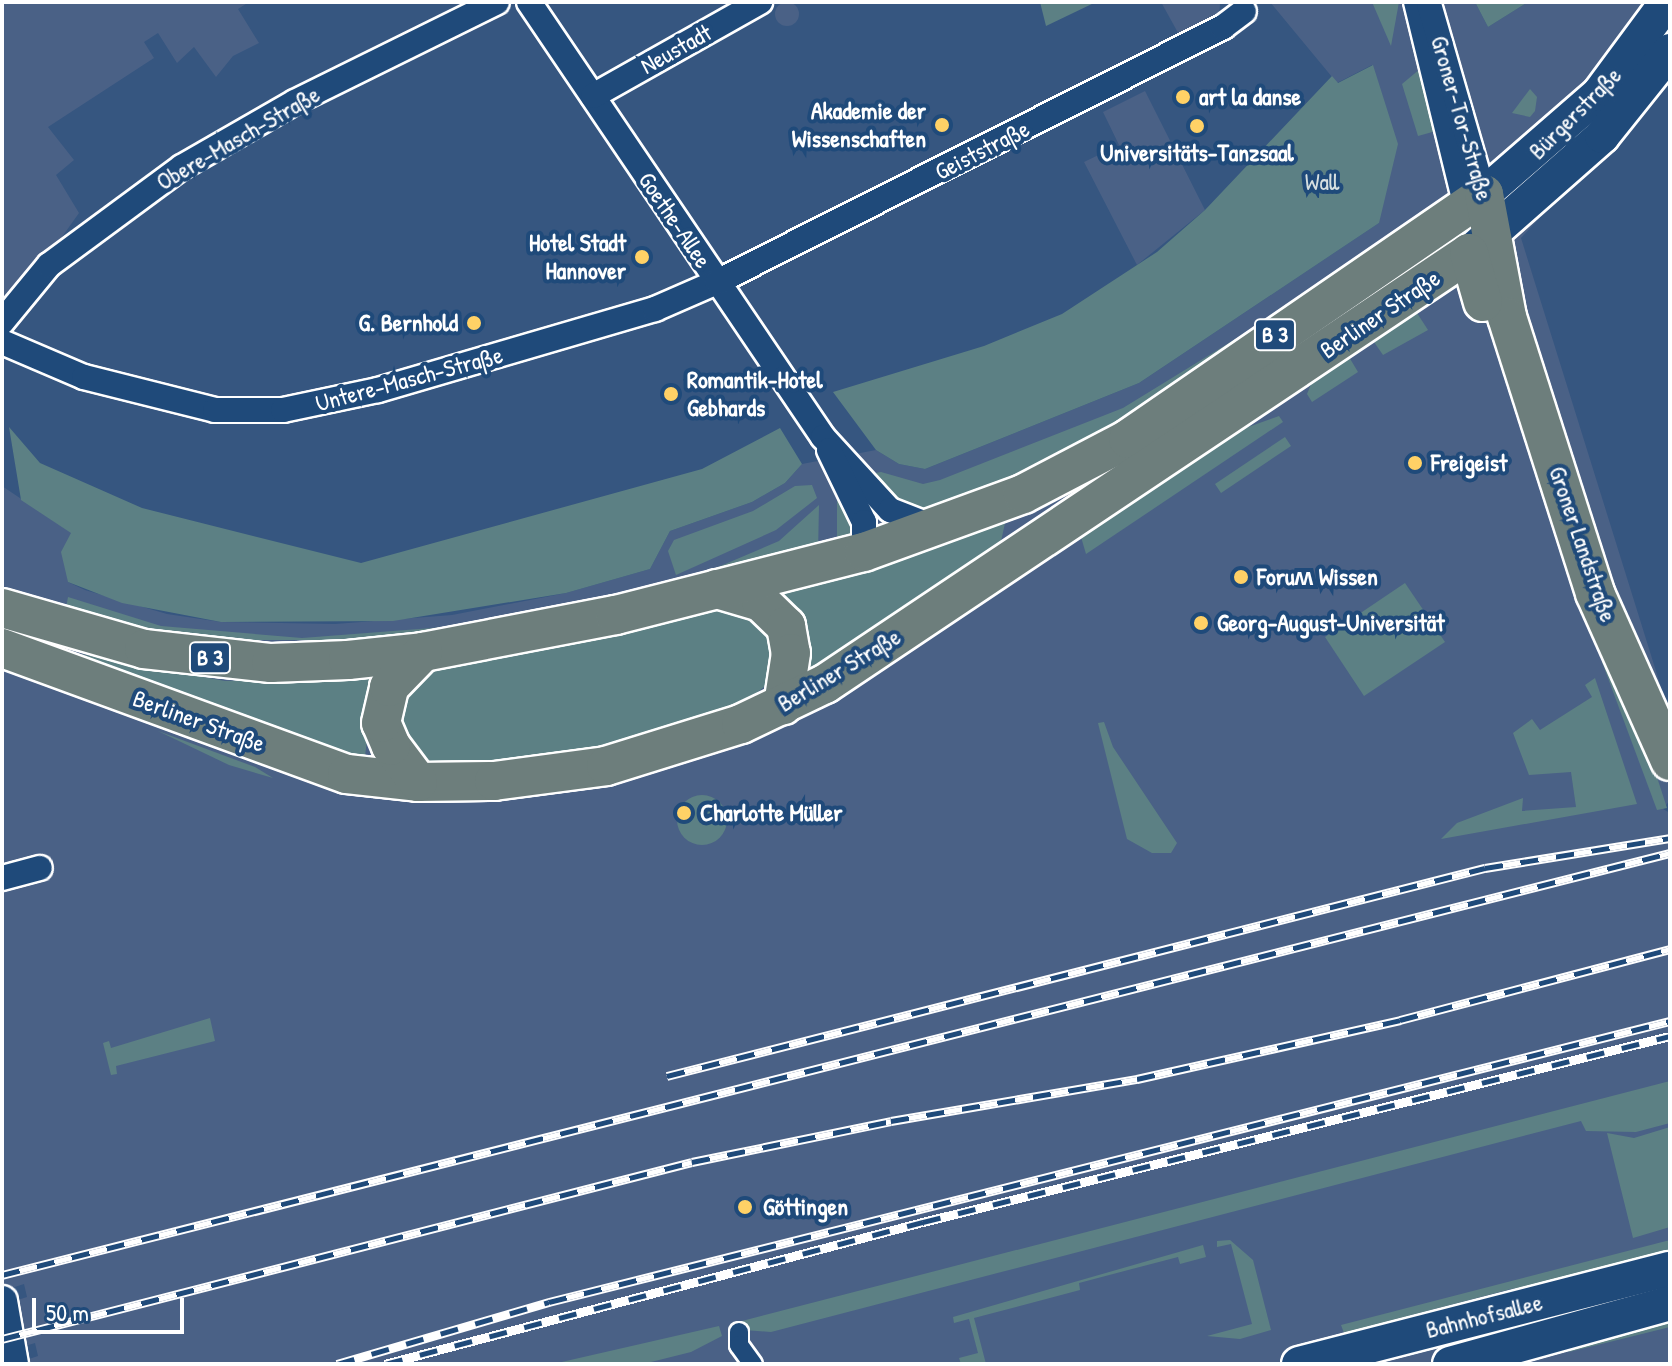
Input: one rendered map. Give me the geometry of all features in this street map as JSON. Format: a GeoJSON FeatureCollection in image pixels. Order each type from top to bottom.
{"type":"FeatureCollection","features":[{"type":"Feature","properties":{"kind":"main road","name":"Bürgerstraße"},"geometry":{"type":"LineString","coordinates":[[1475,200],[1599,94],[1667,2]]}},
{"type":"Feature","properties":{"kind":"main road","name":"Bürgerstraße"},"geometry":{"type":"LineString","coordinates":[[1480,243],[1602,136],[1670,51]]}},
{"type":"Feature","properties":{"kind":"main road","name":"Groner-Tor-Straße"},"geometry":{"type":"LineString","coordinates":[[1475,200],[1480,243]]}},
{"type":"Feature","properties":{"kind":"main road","name":"Berliner Straße"},"geometry":{"type":"LineString","coordinates":[[2,608],[64,630],[202,658],[271,663],[423,652],[616,615],[864,552],[1023,494],[1128,439],[1475,200]]}},
{"type":"Feature","properties":{"kind":"main road","name":"Berliner Straße"},"geometry":{"type":"LineString","coordinates":[[2,648],[347,774],[418,782],[507,780],[606,766],[670,751],[783,705],[825,684],[1480,243]]}},
{"type":"Feature","properties":{"kind":"main road","name":"Groner Landstraße"},"geometry":{"type":"LineString","coordinates":[[1480,243],[1539,412],[1595,593],[1670,761]]}},
{"type":"Feature","properties":{"kind":"main road"},"geometry":{"type":"LineString","coordinates":[[714,589],[761,602],[786,626],[791,653],[783,705]]}},
{"type":"Feature","properties":{"kind":"main road"},"geometry":{"type":"LineString","coordinates":[[418,782],[397,756],[381,723],[389,687],[423,652]]}},
{"type":"Feature","properties":{"kind":"main road","name":"Bahnhofsallee"},"geometry":{"type":"LineString","coordinates":[[1299,1364],[1670,1269]]}},
{"type":"Feature","properties":{"kind":"main road","name":"Bahnhofsallee"},"geometry":{"type":"LineString","coordinates":[[1450,1364],[1670,1303]]}},
{"type":"Feature","properties":{"kind":"street","name":"Obere-Masch-Straße"},"geometry":{"type":"LineString","coordinates":[[3,328],[26,287],[70,247],[182,167],[295,102],[497,2]]}},
{"type":"Feature","properties":{"kind":"street","name":"Goethe-Allee"},"geometry":{"type":"LineString","coordinates":[[529,2],[823,437],[890,510],[937,527]]}},
{"type":"Feature","properties":{"kind":"street","name":"Neustadt"},"geometry":{"type":"LineString","coordinates":[[593,96],[760,2]]}},
{"type":"Feature","properties":{"kind":"street","name":"Groner-Tor-Straße"},"geometry":{"type":"LineString","coordinates":[[1416,2],[1475,200]]}},
{"type":"Feature","properties":{"kind":"street","name":"Groner-Tor-Straße"},"geometry":{"type":"LineString","coordinates":[[1429,2],[1475,200]]}},
{"type":"Feature","properties":{"kind":"street","name":"Geiststraße"},"geometry":{"type":"LineString","coordinates":[[717,282],[1223,27],[1244,11]]}},
{"type":"Feature","properties":{"kind":"street","name":"Untere-Masch-Straße"},"geometry":{"type":"LineString","coordinates":[[3,328],[72,373],[175,403],[215,410],[283,410],[367,393],[622,319],[717,282]]}},
{"type":"Feature","properties":{"kind":"street","name":"Goethe-Allee"},"geometry":{"type":"LineString","coordinates":[[823,437],[864,522],[864,552]]}},
{"type":"Feature","properties":{"kind":"street"},"geometry":{"type":"LineString","coordinates":[[2,878],[40,868]]}},
{"type":"Feature","properties":{"kind":"street"},"geometry":{"type":"LineString","coordinates":[[2,1301],[13,1364]]}},
{"type":"Feature","properties":{"kind":"street"},"geometry":{"type":"LineString","coordinates":[[739,1332],[739,1345],[753,1364]]}},
{"type":"Feature","properties":{"kind":"shaded area"},"geometry":{"type":"Polygon","coordinates":[[[2,2],[249,2],[238,9],[259,43],[233,56],[216,77],[194,47],[177,63],[158,33],[144,42],[154,58],[48,127],[74,160],[56,175],[79,213],[2,321],[2,2]]]}},
{"type":"Feature","properties":{"kind":"shaded area"},"geometry":{"type":"Polygon","coordinates":[[[787,2],[798,9],[799,14],[792,25],[787,26],[776,19],[775,14],[782,3],[787,2]]]}},
{"type":"Feature","properties":{"kind":"shaded area"},"geometry":{"type":"Polygon","coordinates":[[[1161,2],[1220,2],[1219,21],[1182,40],[1161,2]]]}},
{"type":"Feature","properties":{"kind":"shaded area"},"geometry":{"type":"Polygon","coordinates":[[[1270,2],[1475,2],[1488,27],[1528,2],[1670,2],[1670,64],[1627,123],[1521,238],[1670,716],[1670,800],[1663,809],[1670,813],[1670,1364],[14,1364],[38,1356],[35,1343],[2,1353],[2,1305],[27,1297],[24,1284],[2,1291],[2,486],[72,533],[68,582],[85,590],[167,614],[221,622],[335,624],[452,615],[566,593],[650,569],[670,531],[752,502],[785,483],[802,464],[876,450],[899,464],[925,469],[1139,383],[1379,223],[1372,65],[1337,83],[1270,2]]]}},
{"type":"Feature","properties":{"kind":"shaded area"},"geometry":{"type":"Polygon","coordinates":[[[1145,91],[1205,210],[1137,265],[1084,162],[1119,145],[1103,112],[1145,91]]]}},
{"type":"Feature","properties":{"kind":"green space"},"geometry":{"type":"Polygon","coordinates":[[[1040,2],[1096,2],[1046,26],[1040,2]]]}},
{"type":"Feature","properties":{"kind":"green space"},"geometry":{"type":"Polygon","coordinates":[[[1372,2],[1399,2],[1391,46],[1372,2]]]}},
{"type":"Feature","properties":{"kind":"green space"},"geometry":{"type":"Polygon","coordinates":[[[1475,2],[1528,2],[1488,27],[1475,2]]]}},
{"type":"Feature","properties":{"kind":"green space","name":"Wall"},"geometry":{"type":"Polygon","coordinates":[[[1373,65],[1398,144],[1379,223],[1139,383],[925,469],[899,464],[876,450],[833,392],[984,346],[1062,314],[1157,252],[1205,210],[1332,76],[1338,83],[1373,65]]]}},
{"type":"Feature","properties":{"kind":"green space"},"geometry":{"type":"Polygon","coordinates":[[[1420,69],[1436,131],[1418,136],[1402,84],[1420,69]]]}},
{"type":"Feature","properties":{"kind":"green space"},"geometry":{"type":"Polygon","coordinates":[[[1530,89],[1537,97],[1535,111],[1530,117],[1512,113],[1530,89]]]}},
{"type":"Feature","properties":{"kind":"green space"},"geometry":{"type":"Polygon","coordinates":[[[1417,313],[1428,330],[1383,355],[1374,342],[1417,313]]]}},
{"type":"Feature","properties":{"kind":"green space"},"geometry":{"type":"Polygon","coordinates":[[[1250,330],[1152,412],[939,516],[899,507],[870,474],[881,472],[923,484],[940,480],[1123,408],[1250,330]]]}},
{"type":"Feature","properties":{"kind":"green space"},"geometry":{"type":"Polygon","coordinates":[[[1349,357],[1358,372],[1312,402],[1307,394],[1312,382],[1349,357]]]}},
{"type":"Feature","properties":{"kind":"green space"},"geometry":{"type":"Polygon","coordinates":[[[1279,416],[1283,422],[1086,554],[1081,537],[1240,430],[1279,416]]]}},
{"type":"Feature","properties":{"kind":"green space"},"geometry":{"type":"Polygon","coordinates":[[[9,427],[40,463],[142,508],[361,563],[702,469],[780,428],[802,464],[785,483],[752,502],[670,531],[650,569],[566,593],[393,621],[221,622],[122,603],[68,582],[61,552],[71,533],[21,500],[9,427]]]}},
{"type":"Feature","properties":{"kind":"green space"},"geometry":{"type":"Polygon","coordinates":[[[1285,437],[1291,446],[1221,493],[1215,484],[1285,437]]]}},
{"type":"Feature","properties":{"kind":"green space"},"geometry":{"type":"Polygon","coordinates":[[[812,485],[817,498],[776,530],[676,575],[668,551],[674,540],[753,511],[795,486],[812,485]]]}},
{"type":"Feature","properties":{"kind":"green space"},"geometry":{"type":"Polygon","coordinates":[[[842,494],[857,522],[853,538],[837,549],[837,501],[842,494]]]}},
{"type":"Feature","properties":{"kind":"green space"},"geometry":{"type":"Polygon","coordinates":[[[819,505],[818,553],[590,604],[462,629],[366,640],[238,640],[145,628],[66,608],[68,597],[161,626],[302,638],[458,626],[590,602],[704,573],[779,541],[819,505]]]}},
{"type":"Feature","properties":{"kind":"green space"},"geometry":{"type":"Polygon","coordinates":[[[1007,514],[998,555],[808,677],[767,589],[1007,514]]]}},
{"type":"Feature","properties":{"kind":"green space"},"geometry":{"type":"Polygon","coordinates":[[[1405,583],[1445,642],[1364,696],[1325,637],[1405,583]]]}},
{"type":"Feature","properties":{"kind":"green space"},"geometry":{"type":"Polygon","coordinates":[[[723,609],[751,615],[777,641],[769,683],[749,699],[662,738],[577,763],[435,765],[410,752],[396,710],[399,699],[426,671],[723,609]]]}},
{"type":"Feature","properties":{"kind":"green space"},"geometry":{"type":"Polygon","coordinates":[[[54,649],[225,681],[375,676],[364,764],[54,649]]]}},
{"type":"Feature","properties":{"kind":"green space"},"geometry":{"type":"Polygon","coordinates":[[[1607,660],[1643,734],[1667,808],[1657,810],[1602,662],[1607,660]]]}},
{"type":"Feature","properties":{"kind":"green space"},"geometry":{"type":"Polygon","coordinates":[[[1595,678],[1637,804],[1441,839],[1457,823],[1523,798],[1522,811],[1576,807],[1571,772],[1529,775],[1513,733],[1532,719],[1540,730],[1592,697],[1585,685],[1595,678]]]}},
{"type":"Feature","properties":{"kind":"green space"},"geometry":{"type":"Polygon","coordinates":[[[1104,722],[1113,747],[1177,843],[1171,853],[1152,853],[1127,839],[1098,723],[1104,722]]]}},
{"type":"Feature","properties":{"kind":"green space"},"geometry":{"type":"Polygon","coordinates":[[[158,731],[255,767],[273,778],[229,765],[158,731]]]}},
{"type":"Feature","properties":{"kind":"green space"},"geometry":{"type":"Polygon","coordinates":[[[702,795],[720,802],[727,820],[720,838],[702,845],[684,838],[677,820],[684,802],[702,795]]]}},
{"type":"Feature","properties":{"kind":"green space"},"geometry":{"type":"Polygon","coordinates":[[[210,1018],[215,1041],[116,1066],[117,1074],[111,1075],[103,1043],[109,1041],[111,1048],[210,1018]]]}},
{"type":"Feature","properties":{"kind":"green space"},"geometry":{"type":"Polygon","coordinates":[[[1670,1081],[1670,1123],[1636,1132],[1586,1131],[1581,1121],[771,1332],[744,1330],[742,1321],[1670,1081]]]}},
{"type":"Feature","properties":{"kind":"green space"},"geometry":{"type":"Polygon","coordinates":[[[1670,1127],[1670,1227],[1633,1238],[1607,1133],[1634,1138],[1670,1127]]]}},
{"type":"Feature","properties":{"kind":"green space"},"geometry":{"type":"Polygon","coordinates":[[[1230,1240],[1253,1260],[1271,1330],[1240,1339],[1207,1336],[1252,1324],[1231,1244],[1217,1247],[1217,1241],[1230,1240]]]}},
{"type":"Feature","properties":{"kind":"green space"},"geometry":{"type":"Polygon","coordinates":[[[1670,1240],[1670,1259],[1580,1281],[1511,1289],[1344,1333],[1341,1325],[1670,1240]]]}},
{"type":"Feature","properties":{"kind":"green space"},"geometry":{"type":"Polygon","coordinates":[[[1203,1245],[1206,1257],[1180,1264],[1178,1257],[1132,1269],[1079,1283],[1080,1290],[974,1318],[986,1364],[961,1364],[959,1358],[978,1353],[969,1319],[954,1323],[953,1317],[1203,1245]]]}},
{"type":"Feature","properties":{"kind":"green space"},"geometry":{"type":"Polygon","coordinates":[[[1670,1318],[1670,1327],[1569,1352],[1567,1344],[1670,1318]]]}},
{"type":"Feature","properties":{"kind":"green space"},"geometry":{"type":"Polygon","coordinates":[[[719,1326],[722,1336],[691,1352],[643,1364],[553,1364],[719,1326]]]}},
{"type":"Feature","properties":{"kind":"railway"},"geometry":{"type":"LineString","coordinates":[[667,1076],[1485,868],[1670,838]]}},
{"type":"Feature","properties":{"kind":"railway"},"geometry":{"type":"LineString","coordinates":[[2,1275],[1670,853]]}},
{"type":"Feature","properties":{"kind":"railway"},"geometry":{"type":"LineString","coordinates":[[2,1339],[692,1162],[891,1121],[1137,1079],[1400,1020],[1670,949]]}},
{"type":"Feature","properties":{"kind":"railway"},"geometry":{"type":"LineString","coordinates":[[337,1364],[549,1302],[1670,1021]]}},
{"type":"Feature","properties":{"kind":"railway"},"geometry":{"type":"LineString","coordinates":[[385,1364],[923,1222],[1670,1036]]}},
{"type":"Feature","properties":{"kind":"place","name":"art la danse"},"geometry":{"type":"Point","coordinates":[1183,97]}},
{"type":"Feature","properties":{"kind":"place","name":"Akademie der Wissenschaften"},"geometry":{"type":"Point","coordinates":[942,125]}},
{"type":"Feature","properties":{"kind":"place","name":"Universitäts-Tanzsaal"},"geometry":{"type":"Point","coordinates":[1197,126]}},
{"type":"Feature","properties":{"kind":"place","name":"Hotel Stadt Hannover"},"geometry":{"type":"Point","coordinates":[642,257]}},
{"type":"Feature","properties":{"kind":"place","name":"G. Bernhold"},"geometry":{"type":"Point","coordinates":[474,323]}},
{"type":"Feature","properties":{"kind":"place","name":"Romantik-Hotel Gebhards"},"geometry":{"type":"Point","coordinates":[671,394]}},
{"type":"Feature","properties":{"kind":"place","name":"Freigeist"},"geometry":{"type":"Point","coordinates":[1415,463]}},
{"type":"Feature","properties":{"kind":"place","name":"Foruʍ Wissen"},"geometry":{"type":"Point","coordinates":[1241,577]}},
{"type":"Feature","properties":{"kind":"place","name":"Georg-August-Universität"},"geometry":{"type":"Point","coordinates":[1201,623]}},
{"type":"Feature","properties":{"kind":"place","name":"Charlotte Müller"},"geometry":{"type":"Point","coordinates":[684,813]}},
{"type":"Feature","properties":{"kind":"place","name":"Göttingen"},"geometry":{"type":"Point","coordinates":[745,1207]}}]}
